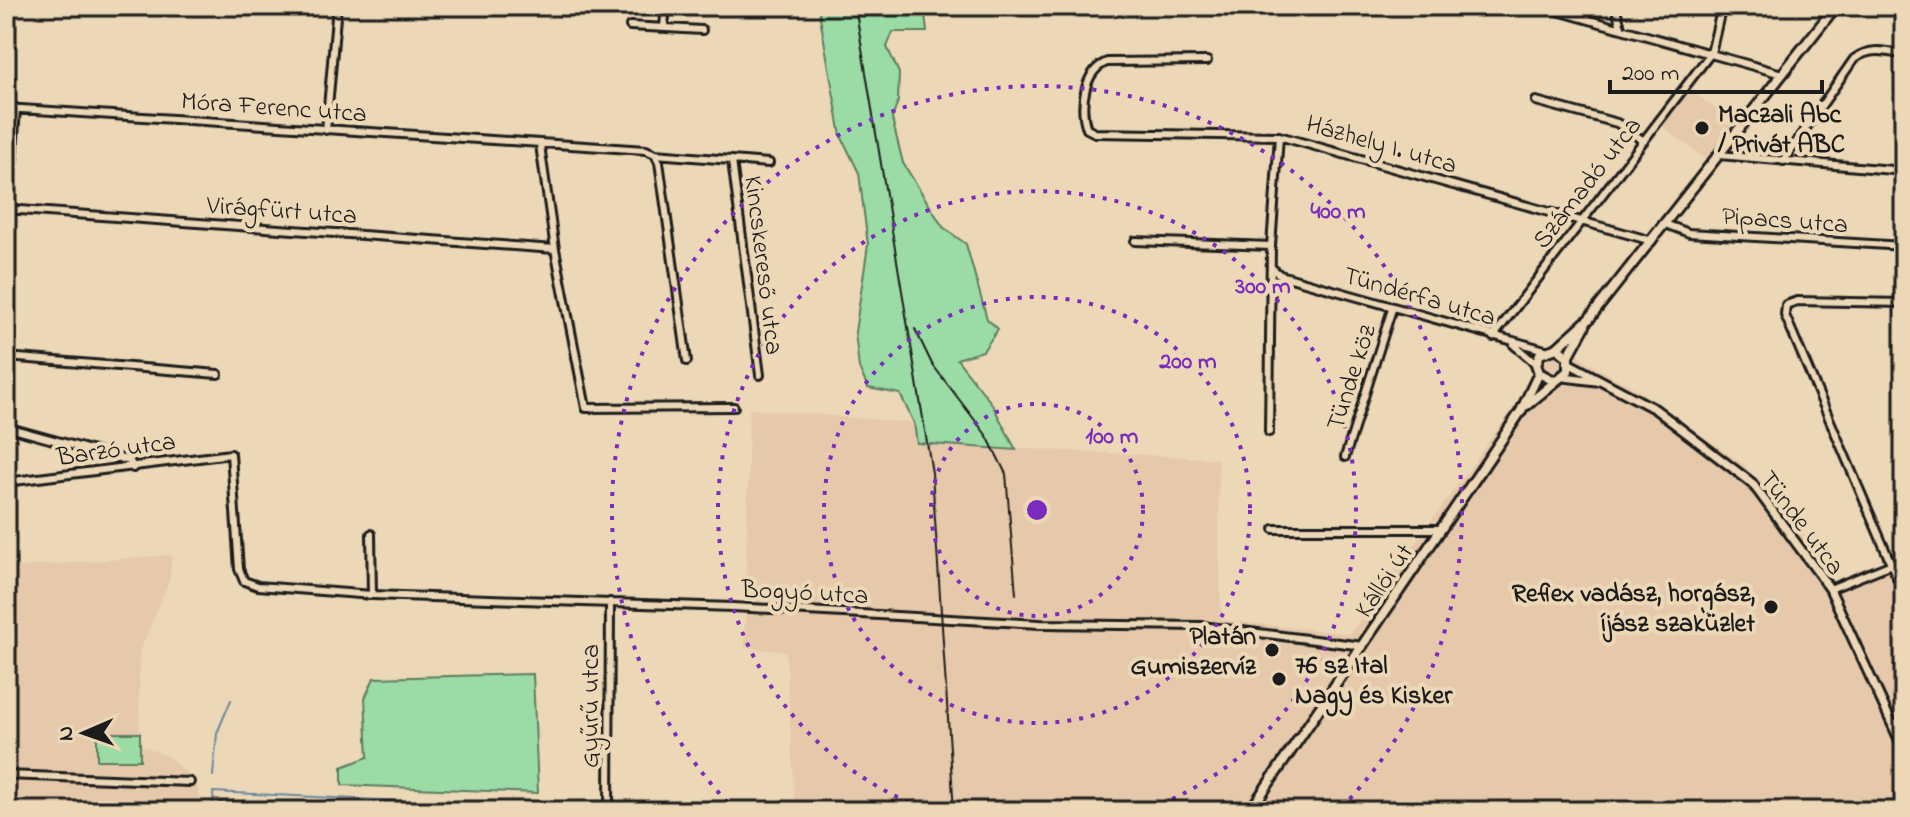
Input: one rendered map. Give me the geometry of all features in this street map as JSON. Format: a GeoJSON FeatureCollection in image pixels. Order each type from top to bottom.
{"type":"FeatureCollection","features":[{"type":"Feature","properties":{"kind":"main road"},"geometry":{"type":"LineString","coordinates":[[1545,350],[1557,348],[1589,319],[1836,6]]}},
{"type":"Feature","properties":{"kind":"main road"},"geometry":{"type":"LineString","coordinates":[[1564,377],[1589,319]]}},
{"type":"Feature","properties":{"kind":"main road"},"geometry":{"type":"LineString","coordinates":[[1557,348],[1569,360]]}},
{"type":"Feature","properties":{"kind":"main road","name":"Kállói út"},"geometry":{"type":"LineString","coordinates":[[1250,811],[1521,411],[1545,350]]}},
{"type":"Feature","properties":{"kind":"main road"},"geometry":{"type":"LineString","coordinates":[[1538,368],[1554,381]]}},
{"type":"Feature","properties":{"kind":"main road","name":"Kállói út"},"geometry":{"type":"LineString","coordinates":[[1521,411],[1554,381],[1564,377]]}},
{"type":"Feature","properties":{"kind":"street"},"geometry":{"type":"LineString","coordinates":[[326,130],[337,6]]}},
{"type":"Feature","properties":{"kind":"street"},"geometry":{"type":"LineString","coordinates":[[664,27],[666,6]]}},
{"type":"Feature","properties":{"kind":"street"},"geometry":{"type":"LineString","coordinates":[[1540,6],[1782,74]]}},
{"type":"Feature","properties":{"kind":"street"},"geometry":{"type":"LineString","coordinates":[[1615,6],[1621,27]]}},
{"type":"Feature","properties":{"kind":"street","name":"Számadó utca"},"geometry":{"type":"LineString","coordinates":[[1493,337],[1711,53],[1722,6]]}},
{"type":"Feature","properties":{"kind":"street"},"geometry":{"type":"LineString","coordinates":[[630,26],[702,30]]}},
{"type":"Feature","properties":{"kind":"street"},"geometry":{"type":"LineString","coordinates":[[1783,161],[1854,59],[1864,52],[1877,49],[1904,55]]}},
{"type":"Feature","properties":{"kind":"street","name":"Házhely I. utca"},"geometry":{"type":"LineString","coordinates":[[1207,61],[1107,62],[1095,67],[1088,78],[1084,120],[1087,129],[1095,133],[1279,136],[1652,241]]}},
{"type":"Feature","properties":{"kind":"street"},"geometry":{"type":"LineString","coordinates":[[1536,101],[1617,123],[1644,141]]}},
{"type":"Feature","properties":{"kind":"street","name":"Móra Ferenc utca"},"geometry":{"type":"LineString","coordinates":[[6,108],[646,150],[655,154],[769,163]]}},
{"type":"Feature","properties":{"kind":"street"},"geometry":{"type":"LineString","coordinates":[[6,259],[16,108]]}},
{"type":"Feature","properties":{"kind":"street"},"geometry":{"type":"LineString","coordinates":[[1269,432],[1271,246],[1279,136]]}},
{"type":"Feature","properties":{"kind":"street"},"geometry":{"type":"LineString","coordinates":[[540,145],[555,249],[586,408],[734,407]]}},
{"type":"Feature","properties":{"kind":"street"},"geometry":{"type":"LineString","coordinates":[[655,154],[687,361]]}},
{"type":"Feature","properties":{"kind":"street"},"geometry":{"type":"LineString","coordinates":[[1719,155],[1904,171]]}},
{"type":"Feature","properties":{"kind":"street","name":"Kincskereső utca"},"geometry":{"type":"LineString","coordinates":[[732,161],[760,375]]}},
{"type":"Feature","properties":{"kind":"street","name":"Virágfürt utca"},"geometry":{"type":"LineString","coordinates":[[8,210],[555,249]]}},
{"type":"Feature","properties":{"kind":"street","name":"Pipacs utca"},"geometry":{"type":"LineString","coordinates":[[1665,224],[1689,233],[1904,246]]}},
{"type":"Feature","properties":{"kind":"street"},"geometry":{"type":"LineString","coordinates":[[1135,241],[1271,246]]}},
{"type":"Feature","properties":{"kind":"street","name":"Tündérfa utca"},"geometry":{"type":"LineString","coordinates":[[1273,269],[1280,275],[1392,309],[1545,350]]}},
{"type":"Feature","properties":{"kind":"street"},"geometry":{"type":"LineString","coordinates":[[1903,592],[1790,333],[1786,305],[1797,301],[1901,302],[1904,290]]}},
{"type":"Feature","properties":{"kind":"street","name":"Tünde köz"},"geometry":{"type":"LineString","coordinates":[[1345,457],[1392,309]]}},
{"type":"Feature","properties":{"kind":"street","name":"Tündérfa utca"},"geometry":{"type":"LineString","coordinates":[[1512,343],[1538,368]]}},
{"type":"Feature","properties":{"kind":"street"},"geometry":{"type":"LineString","coordinates":[[6,357],[218,374]]}},
{"type":"Feature","properties":{"kind":"street","name":"Tünde utca"},"geometry":{"type":"LineString","coordinates":[[1569,360],[1598,381],[1655,409],[1752,483],[1830,589],[1904,750]]}},
{"type":"Feature","properties":{"kind":"street","name":"Tünde utca"},"geometry":{"type":"LineString","coordinates":[[1564,377],[1598,381]]}},
{"type":"Feature","properties":{"kind":"street"},"geometry":{"type":"LineString","coordinates":[[6,427],[130,461],[133,468]]}},
{"type":"Feature","properties":{"kind":"street","name":"Barzó utca"},"geometry":{"type":"LineString","coordinates":[[6,482],[231,454],[239,569],[244,581]]}},
{"type":"Feature","properties":{"kind":"street"},"geometry":{"type":"LineString","coordinates":[[1274,529],[1441,529]]}},
{"type":"Feature","properties":{"kind":"street"},"geometry":{"type":"LineString","coordinates":[[371,534],[372,595]]}},
{"type":"Feature","properties":{"kind":"street"},"geometry":{"type":"LineString","coordinates":[[1830,589],[1904,559]]}},
{"type":"Feature","properties":{"kind":"street","name":"Bogyó utca"},"geometry":{"type":"LineString","coordinates":[[244,581],[258,586],[372,595],[610,602],[1040,624],[1202,626],[1363,646]]}},
{"type":"Feature","properties":{"kind":"street","name":"Gyűrű utca"},"geometry":{"type":"LineString","coordinates":[[609,811],[610,602]]}},
{"type":"Feature","properties":{"kind":"street"},"geometry":{"type":"LineString","coordinates":[[1892,723],[1904,723]]}},
{"type":"Feature","properties":{"kind":"street"},"geometry":{"type":"LineString","coordinates":[[6,775],[190,782]]}},
{"type":"Feature","properties":{"kind":"shaded area"},"geometry":{"type":"Polygon","coordinates":[[[1688,88],[1736,124],[1707,160],[1660,125],[1688,88]]]}},
{"type":"Feature","properties":{"kind":"shaded area"},"geometry":{"type":"Polygon","coordinates":[[[1562,340],[1587,362],[1639,391],[1744,465],[1806,536],[1833,581],[1884,562],[1904,614],[1904,811],[770,811],[795,808],[786,652],[745,647],[749,409],[914,423],[917,443],[1218,459],[1221,620],[1350,634],[1562,340]]]}},
{"type":"Feature","properties":{"kind":"shaded area"},"geometry":{"type":"Polygon","coordinates":[[[171,555],[170,579],[139,653],[140,745],[167,756],[198,784],[199,811],[6,811],[6,568],[171,555]]]}},
{"type":"Feature","properties":{"kind":"green space"},"geometry":{"type":"Polygon","coordinates":[[[818,6],[924,6],[927,32],[893,32],[887,47],[899,73],[898,101],[892,119],[903,163],[943,227],[966,244],[987,319],[998,329],[983,351],[957,359],[992,404],[1016,450],[917,443],[914,423],[900,394],[868,388],[859,368],[855,332],[868,245],[859,173],[841,136],[818,6]]]}},
{"type":"Feature","properties":{"kind":"green space"},"geometry":{"type":"Polygon","coordinates":[[[533,674],[538,793],[342,785],[342,767],[368,757],[365,698],[374,678],[533,674]]]}},
{"type":"Feature","properties":{"kind":"green space"},"geometry":{"type":"Polygon","coordinates":[[[97,733],[140,733],[140,760],[97,760],[97,733]]]}},
{"type":"Feature","properties":{"kind":"green space"},"geometry":{"type":"Polygon","coordinates":[[[219,802],[446,811],[219,811],[219,802]]]}},
{"type":"Feature","properties":{"kind":"waterway"},"geometry":{"type":"LineString","coordinates":[[213,776],[217,733],[231,700]]}},
{"type":"Feature","properties":{"kind":"waterway"},"geometry":{"type":"LineString","coordinates":[[214,811],[213,792],[600,811]]}},
{"type":"Feature","properties":{"kind":"railway"},"geometry":{"type":"LineString","coordinates":[[855,6],[932,473],[954,811]]}},
{"type":"Feature","properties":{"kind":"railway"},"geometry":{"type":"LineString","coordinates":[[915,329],[932,364],[987,436],[1006,474],[1016,594]]}},
{"type":"Feature","properties":{"kind":"place","name":"Maczali Abc / Privát ABC"},"geometry":{"type":"Point","coordinates":[1702,128]}},
{"type":"Feature","properties":{"kind":"place","name":"Reflex vadász, horgász, íjász szaküzlet"},"geometry":{"type":"Point","coordinates":[1771,607]}},
{"type":"Feature","properties":{"kind":"place","name":"Platán Gumiszervíz"},"geometry":{"type":"Point","coordinates":[1272,650]}},
{"type":"Feature","properties":{"kind":"place","name":"76 sz Ital Nagy és Kisker"},"geometry":{"type":"Point","coordinates":[1279,679]}}]}
